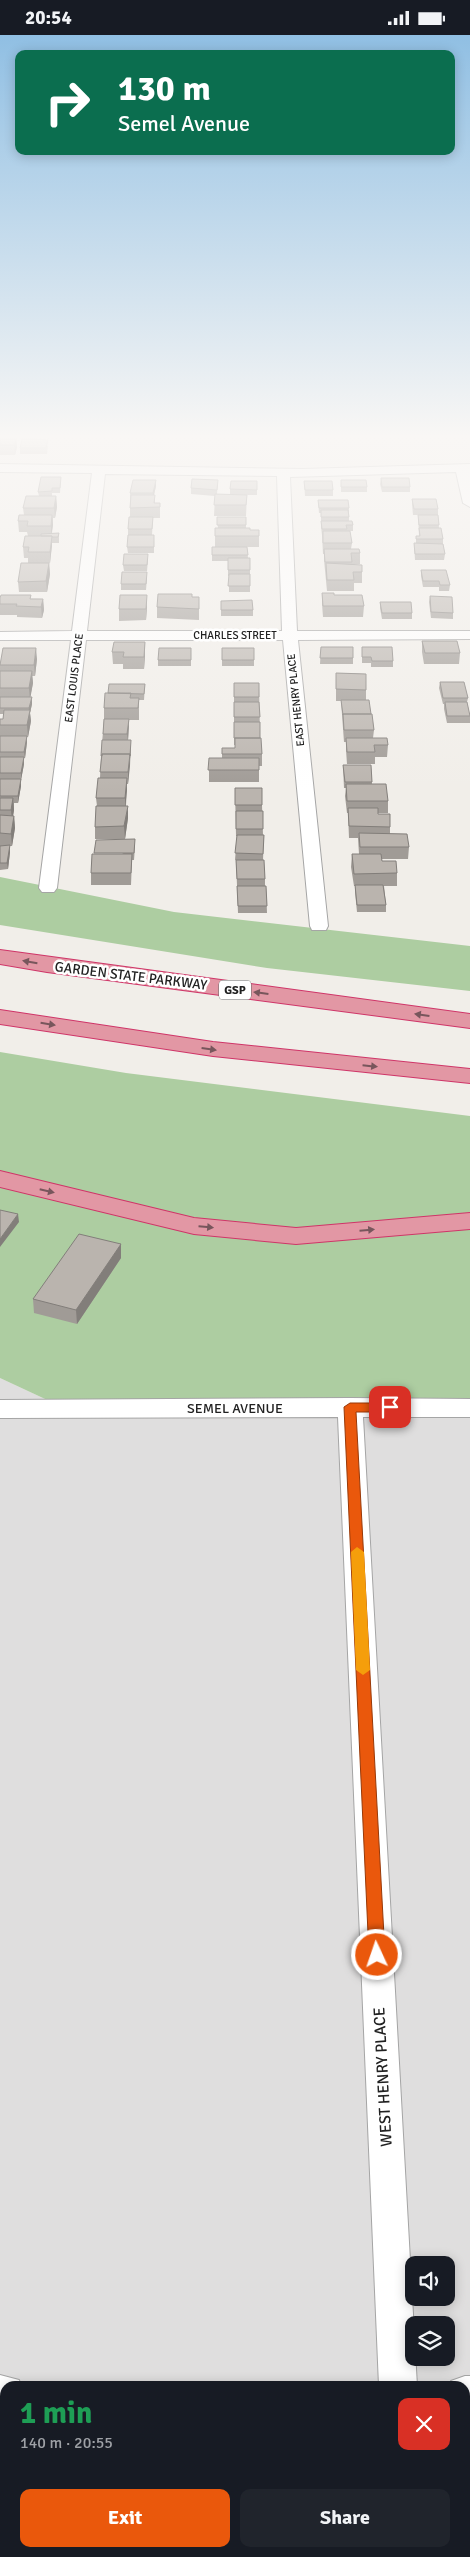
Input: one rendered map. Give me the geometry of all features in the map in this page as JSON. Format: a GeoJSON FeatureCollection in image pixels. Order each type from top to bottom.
{"type":"FeatureCollection","features":[{"type":"Feature","properties":{"kind":"highway","name":"GARDEN STATE PARKWAY"},"geometry":{"type":"LineString","coordinates":[[0,957],[47,965],[470,1021]]}},
{"type":"Feature","properties":{"kind":"highway"},"geometry":{"type":"LineString","coordinates":[[0,1017],[213,1049],[470,1076]]}},
{"type":"Feature","properties":{"kind":"highway"},"geometry":{"type":"LineString","coordinates":[[0,1179],[194,1226],[296,1236],[470,1221]]}},
{"type":"Feature","properties":{"kind":"street","name":"EAST LOUIS PLACE"},"geometry":{"type":"LineString","coordinates":[[48,888],[88,557]]}},
{"type":"Feature","properties":{"kind":"street","name":"EAST HENRY PLACE"},"geometry":{"type":"LineString","coordinates":[[287,557],[290,635],[319,927]]}},
{"type":"Feature","properties":{"kind":"street","name":"CHARLES STREET"},"geometry":{"type":"LineString","coordinates":[[0,636],[470,635]]}},
{"type":"Feature","properties":{"kind":"street","name":"WEST HENRY PLACE"},"geometry":{"type":"LineString","coordinates":[[350,1407],[398,2381]]}},
{"type":"Feature","properties":{"kind":"street","name":"SEMEL AVENUE"},"geometry":{"type":"LineString","coordinates":[[0,1409],[470,1408]]}},
{"type":"Feature","properties":{"kind":"shaded area"},"geometry":{"type":"Polygon","coordinates":[[[0,1378],[58,1405],[470,1407],[470,2381],[0,2381],[0,1378]]]}},
{"type":"Feature","properties":{"kind":"green space"},"geometry":{"type":"Polygon","coordinates":[[[0,877],[174,912],[470,946],[470,991],[267,968],[0,925],[0,877]]]}},
{"type":"Feature","properties":{"kind":"green space"},"geometry":{"type":"Polygon","coordinates":[[[0,1052],[126,1073],[470,1116],[470,1402],[58,1405],[0,1378],[0,1052]]]}},
{"type":"Feature","properties":{"kind":"building"},"geometry":{"type":"Polygon","coordinates":[[[124,557],[148,557],[147,565],[123,565],[124,557]]]}},
{"type":"Feature","properties":{"kind":"building"},"geometry":{"type":"Polygon","coordinates":[[[325,557],[351,557],[352,562],[325,562],[325,557]]]}},
{"type":"Feature","properties":{"kind":"building"},"geometry":{"type":"Polygon","coordinates":[[[228,558],[250,558],[250,570],[228,570],[228,558]]]}},
{"type":"Feature","properties":{"kind":"building"},"geometry":{"type":"Polygon","coordinates":[[[21,563],[49,563],[46,581],[18,582],[21,563]]]}},
{"type":"Feature","properties":{"kind":"building"},"geometry":{"type":"Polygon","coordinates":[[[326,563],[362,565],[362,572],[353,572],[354,580],[327,580],[326,563]]]}},
{"type":"Feature","properties":{"kind":"building"},"geometry":{"type":"Polygon","coordinates":[[[421,570],[446,570],[450,585],[440,585],[439,581],[423,581],[421,570]]]}},
{"type":"Feature","properties":{"kind":"building"},"geometry":{"type":"Polygon","coordinates":[[[122,572],[147,572],[146,584],[121,584],[122,572]]]}},
{"type":"Feature","properties":{"kind":"building"},"geometry":{"type":"Polygon","coordinates":[[[229,574],[250,574],[250,586],[228,586],[229,574]]]}},
{"type":"Feature","properties":{"kind":"building"},"geometry":{"type":"Polygon","coordinates":[[[322,593],[362,595],[364,606],[323,606],[322,593]]]}},
{"type":"Feature","properties":{"kind":"building"},"geometry":{"type":"Polygon","coordinates":[[[158,594],[192,594],[192,597],[199,597],[199,609],[157,607],[158,594]]]}},
{"type":"Feature","properties":{"kind":"building"},"geometry":{"type":"Polygon","coordinates":[[[1,595],[31,595],[30,599],[43,599],[41,607],[16,606],[17,604],[0,604],[1,595]]]}},
{"type":"Feature","properties":{"kind":"building"},"geometry":{"type":"Polygon","coordinates":[[[120,595],[147,595],[146,609],[119,609],[120,595]]]}},
{"type":"Feature","properties":{"kind":"building"},"geometry":{"type":"Polygon","coordinates":[[[430,596],[452,597],[453,613],[431,612],[430,596]]]}},
{"type":"Feature","properties":{"kind":"building"},"geometry":{"type":"Polygon","coordinates":[[[252,600],[253,610],[221,610],[221,601],[252,600]]]}},
{"type":"Feature","properties":{"kind":"building"},"geometry":{"type":"Polygon","coordinates":[[[380,602],[411,602],[412,613],[382,613],[380,602]]]}},
{"type":"Feature","properties":{"kind":"building"},"geometry":{"type":"Polygon","coordinates":[[[422,641],[457,641],[460,653],[425,653],[422,641]]]}},
{"type":"Feature","properties":{"kind":"building"},"geometry":{"type":"Polygon","coordinates":[[[114,642],[145,642],[144,657],[123,657],[124,652],[112,652],[114,642]]]}},
{"type":"Feature","properties":{"kind":"building"},"geometry":{"type":"Polygon","coordinates":[[[321,647],[353,647],[353,658],[320,658],[321,647]]]}},
{"type":"Feature","properties":{"kind":"building"},"geometry":{"type":"Polygon","coordinates":[[[362,647],[392,647],[393,661],[372,661],[371,657],[362,657],[362,647]]]}},
{"type":"Feature","properties":{"kind":"building"},"geometry":{"type":"Polygon","coordinates":[[[3,648],[36,648],[34,665],[0,665],[3,648]]]}},
{"type":"Feature","properties":{"kind":"building"},"geometry":{"type":"Polygon","coordinates":[[[159,648],[191,648],[191,660],[158,660],[159,648]]]}},
{"type":"Feature","properties":{"kind":"building"},"geometry":{"type":"Polygon","coordinates":[[[222,648],[254,648],[254,660],[222,660],[222,648]]]}},
{"type":"Feature","properties":{"kind":"building"},"geometry":{"type":"Polygon","coordinates":[[[0,671],[32,671],[29,688],[0,688],[0,671]]]}},
{"type":"Feature","properties":{"kind":"building"},"geometry":{"type":"Polygon","coordinates":[[[336,673],[366,674],[366,690],[336,689],[336,673]]]}},
{"type":"Feature","properties":{"kind":"building"},"geometry":{"type":"Polygon","coordinates":[[[440,682],[464,682],[468,698],[443,698],[440,682]]]}},
{"type":"Feature","properties":{"kind":"building"},"geometry":{"type":"Polygon","coordinates":[[[234,683],[259,683],[259,697],[234,697],[234,683]]]}},
{"type":"Feature","properties":{"kind":"building"},"geometry":{"type":"Polygon","coordinates":[[[109,684],[145,684],[144,694],[108,693],[109,684]]]}},
{"type":"Feature","properties":{"kind":"building"},"geometry":{"type":"Polygon","coordinates":[[[105,693],[131,693],[130,698],[139,698],[138,708],[104,708],[105,693]]]}},
{"type":"Feature","properties":{"kind":"building"},"geometry":{"type":"Polygon","coordinates":[[[0,697],[32,697],[29,708],[0,708],[0,697]]]}},
{"type":"Feature","properties":{"kind":"building"},"geometry":{"type":"Polygon","coordinates":[[[341,700],[369,700],[371,714],[343,715],[341,700]]]}},
{"type":"Feature","properties":{"kind":"building"},"geometry":{"type":"Polygon","coordinates":[[[234,702],[259,702],[260,717],[234,717],[234,702]]]}},
{"type":"Feature","properties":{"kind":"building"},"geometry":{"type":"Polygon","coordinates":[[[445,702],[467,702],[470,716],[447,716],[445,702]]]}},
{"type":"Feature","properties":{"kind":"building"},"geometry":{"type":"Polygon","coordinates":[[[4,710],[30,710],[27,725],[0,725],[0,719],[3,719],[4,710]]]}},
{"type":"Feature","properties":{"kind":"building"},"geometry":{"type":"Polygon","coordinates":[[[343,714],[372,714],[374,730],[344,730],[343,714]]]}},
{"type":"Feature","properties":{"kind":"building"},"geometry":{"type":"Polygon","coordinates":[[[104,719],[129,719],[127,734],[103,734],[104,719]]]}},
{"type":"Feature","properties":{"kind":"building"},"geometry":{"type":"Polygon","coordinates":[[[234,722],[260,722],[260,738],[234,738],[234,722]]]}},
{"type":"Feature","properties":{"kind":"building"},"geometry":{"type":"Polygon","coordinates":[[[0,736],[27,736],[24,752],[0,752],[0,736]]]}},
{"type":"Feature","properties":{"kind":"building"},"geometry":{"type":"Polygon","coordinates":[[[235,738],[261,738],[262,754],[222,754],[222,748],[235,748],[235,738]]]}},
{"type":"Feature","properties":{"kind":"building"},"geometry":{"type":"Polygon","coordinates":[[[346,738],[387,738],[388,745],[374,745],[375,752],[347,752],[346,738]]]}},
{"type":"Feature","properties":{"kind":"building"},"geometry":{"type":"Polygon","coordinates":[[[102,740],[131,740],[130,756],[130,754],[102,754],[101,756],[102,740]]]}},
{"type":"Feature","properties":{"kind":"building"},"geometry":{"type":"Polygon","coordinates":[[[102,754],[130,754],[128,772],[100,772],[102,754]]]}},
{"type":"Feature","properties":{"kind":"building"},"geometry":{"type":"Polygon","coordinates":[[[0,757],[24,757],[21,773],[0,773],[0,757]]]}},
{"type":"Feature","properties":{"kind":"building"},"geometry":{"type":"Polygon","coordinates":[[[209,758],[259,758],[259,770],[208,770],[209,758]]]}},
{"type":"Feature","properties":{"kind":"building"},"geometry":{"type":"Polygon","coordinates":[[[343,765],[371,765],[372,782],[345,782],[343,765]]]}},
{"type":"Feature","properties":{"kind":"building"},"geometry":{"type":"Polygon","coordinates":[[[98,778],[127,778],[125,798],[96,798],[98,778]]]}},
{"type":"Feature","properties":{"kind":"building"},"geometry":{"type":"Polygon","coordinates":[[[0,779],[21,779],[18,796],[0,796],[0,779]]]}},
{"type":"Feature","properties":{"kind":"building"},"geometry":{"type":"Polygon","coordinates":[[[346,784],[386,784],[388,801],[347,801],[346,784]]]}},
{"type":"Feature","properties":{"kind":"building"},"geometry":{"type":"Polygon","coordinates":[[[235,788],[262,788],[262,805],[235,805],[235,788]]]}},
{"type":"Feature","properties":{"kind":"building"},"geometry":{"type":"Polygon","coordinates":[[[0,798],[13,798],[11,810],[0,810],[0,798]]]}},
{"type":"Feature","properties":{"kind":"building"},"geometry":{"type":"Polygon","coordinates":[[[96,806],[128,806],[124,826],[95,827],[96,806]]]}},
{"type":"Feature","properties":{"kind":"building"},"geometry":{"type":"Polygon","coordinates":[[[348,808],[378,808],[378,814],[390,814],[390,827],[349,826],[348,808]]]}},
{"type":"Feature","properties":{"kind":"building"},"geometry":{"type":"Polygon","coordinates":[[[236,811],[263,811],[263,829],[236,829],[236,811]]]}},
{"type":"Feature","properties":{"kind":"building"},"geometry":{"type":"Polygon","coordinates":[[[0,815],[14,816],[11,834],[0,833],[0,815]]]}},
{"type":"Feature","properties":{"kind":"building"},"geometry":{"type":"Polygon","coordinates":[[[359,833],[407,834],[409,847],[360,847],[359,833]]]}},
{"type":"Feature","properties":{"kind":"building"},"geometry":{"type":"Polygon","coordinates":[[[237,835],[264,835],[263,854],[235,853],[237,835]]]}},
{"type":"Feature","properties":{"kind":"building"},"geometry":{"type":"Polygon","coordinates":[[[135,839],[134,853],[94,853],[96,840],[135,839]]]}},
{"type":"Feature","properties":{"kind":"building"},"geometry":{"type":"Polygon","coordinates":[[[10,845],[7,863],[0,863],[0,846],[10,845]]]}},
{"type":"Feature","properties":{"kind":"building"},"geometry":{"type":"Polygon","coordinates":[[[92,854],[132,854],[131,873],[91,873],[92,854]]]}},
{"type":"Feature","properties":{"kind":"building"},"geometry":{"type":"Polygon","coordinates":[[[352,854],[381,854],[382,861],[396,861],[397,873],[354,874],[352,854]]]}},
{"type":"Feature","properties":{"kind":"building"},"geometry":{"type":"Polygon","coordinates":[[[236,860],[264,860],[265,879],[237,879],[236,860]]]}},
{"type":"Feature","properties":{"kind":"building"},"geometry":{"type":"Polygon","coordinates":[[[355,885],[383,885],[386,905],[357,905],[355,885]]]}},
{"type":"Feature","properties":{"kind":"building"},"geometry":{"type":"Polygon","coordinates":[[[237,886],[266,886],[267,906],[238,906],[237,886]]]}},
{"type":"Feature","properties":{"kind":"building"},"geometry":{"type":"Polygon","coordinates":[[[0,1210],[18,1214],[0,1239],[0,1210]]]}},
{"type":"Feature","properties":{"kind":"building"},"geometry":{"type":"Polygon","coordinates":[[[79,1234],[121,1244],[76,1310],[33,1299],[79,1234]]]}},
{"type":"Feature","properties":{"kind":"slow traffic"},"geometry":{"type":"LineString","coordinates":[[357,1552],[363,1670]]}},
{"type":"Feature","properties":{"kind":"route"},"geometry":{"type":"LineString","coordinates":[[377,1955],[350,1407],[390,1407]]}}]}
